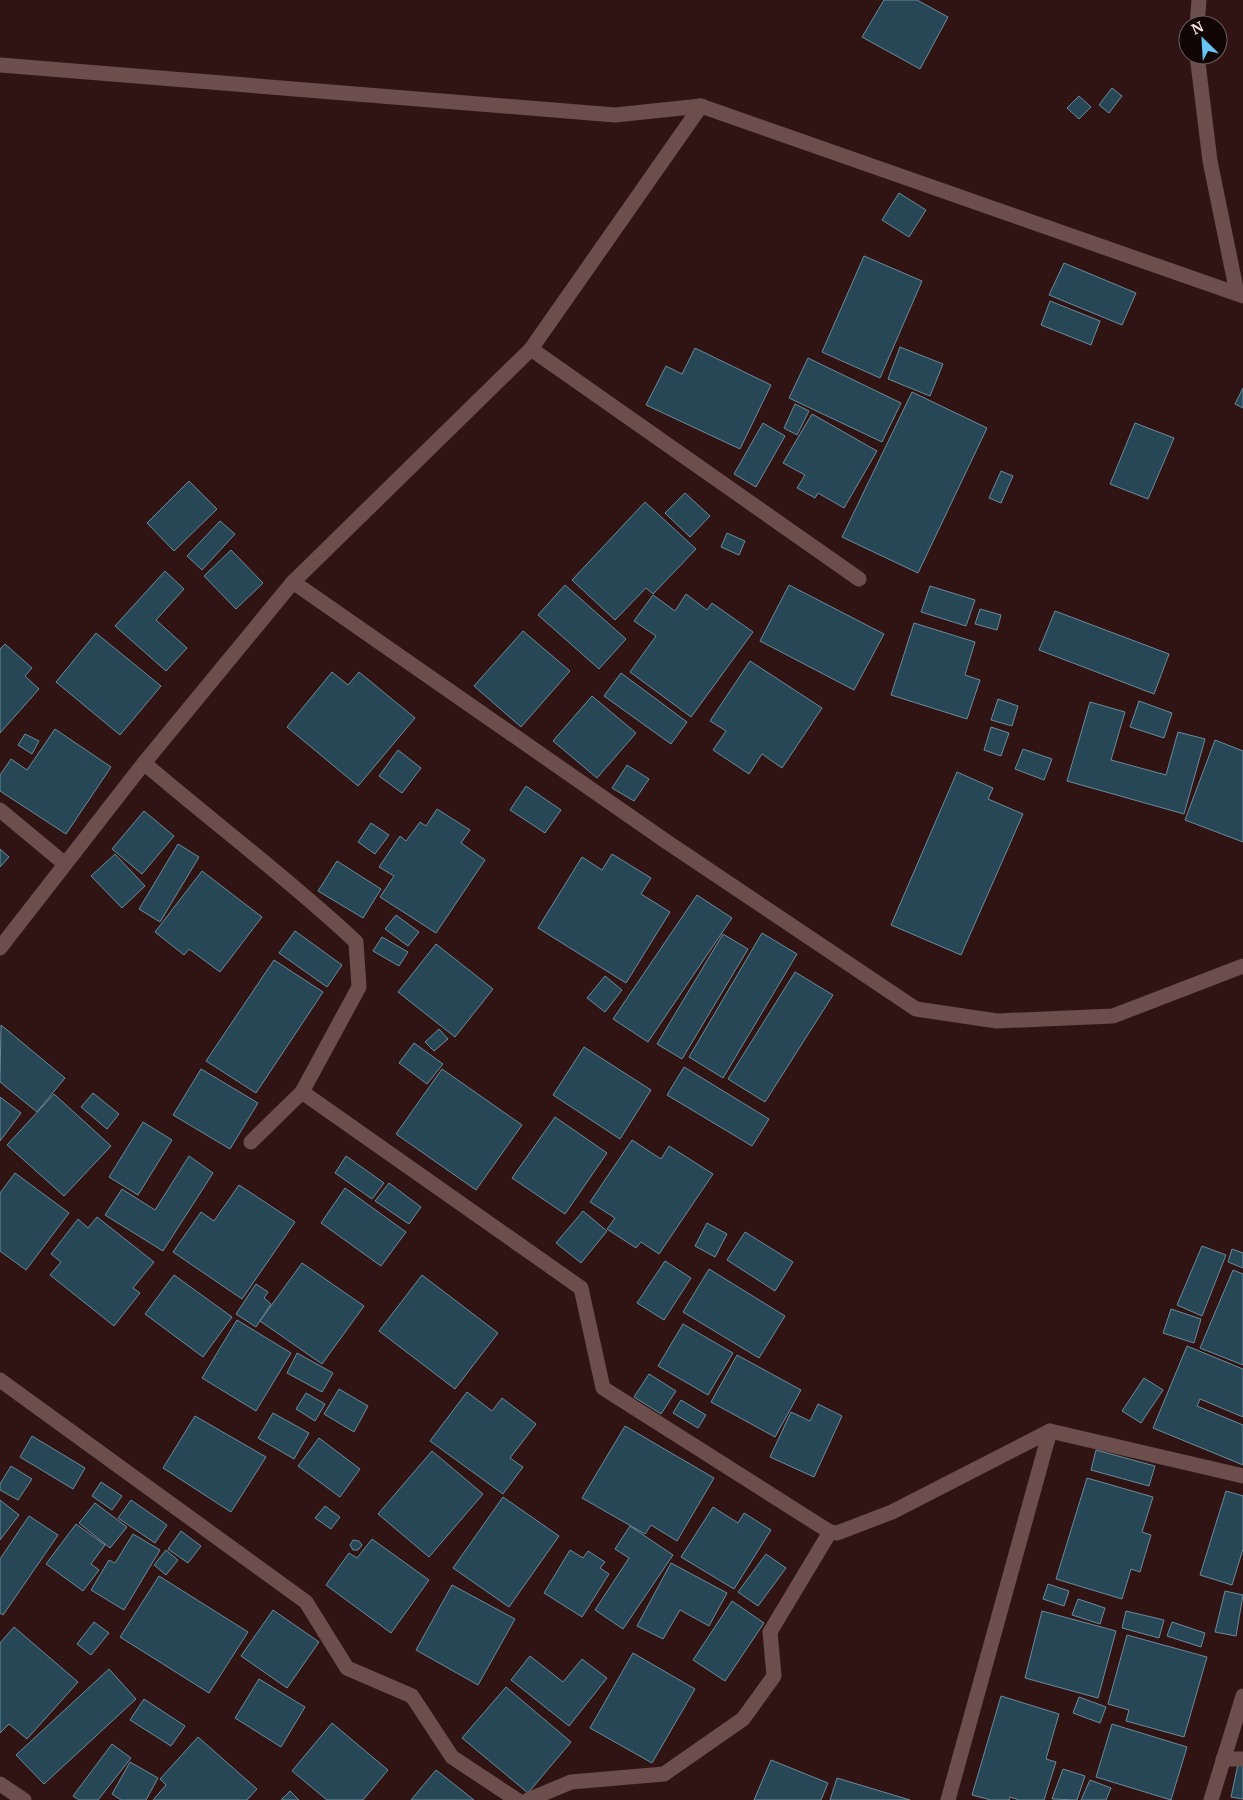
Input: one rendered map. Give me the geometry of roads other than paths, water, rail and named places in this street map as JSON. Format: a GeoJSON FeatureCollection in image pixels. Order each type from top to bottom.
{"type":"FeatureCollection","features":[{"type":"Feature","properties":{"kind":"street"},"geometry":{"type":"LineString","coordinates":[[1198,15],[1199,0]]}},
{"type":"Feature","properties":{"kind":"street"},"geometry":{"type":"LineString","coordinates":[[0,64],[615,115],[701,106],[1240,294]]}},
{"type":"Feature","properties":{"kind":"street"},"geometry":{"type":"LineString","coordinates":[[1198,65],[1210,162],[1240,294]]}},
{"type":"Feature","properties":{"kind":"street"},"geometry":{"type":"LineString","coordinates":[[0,948],[144,763],[293,582],[531,349],[701,106]]}},
{"type":"Feature","properties":{"kind":"street"},"geometry":{"type":"LineString","coordinates":[[531,349],[859,579]]}},
{"type":"Feature","properties":{"kind":"street"},"geometry":{"type":"LineString","coordinates":[[293,582],[667,842],[916,1009],[997,1021],[1113,1016],[1243,966]]}},
{"type":"Feature","properties":{"kind":"street"},"geometry":{"type":"LineString","coordinates":[[144,763],[253,855],[314,903],[356,942],[359,987],[302,1092],[251,1142]]}},
{"type":"Feature","properties":{"kind":"street"},"geometry":{"type":"LineString","coordinates":[[0,810],[65,864]]}},
{"type":"Feature","properties":{"kind":"street"},"geometry":{"type":"LineString","coordinates":[[302,1092],[581,1288],[602,1388],[830,1532],[837,1533],[892,1512],[1050,1431],[1243,1476]]}},
{"type":"Feature","properties":{"kind":"street"},"geometry":{"type":"LineString","coordinates":[[0,1380],[306,1602],[347,1668],[412,1696],[452,1757],[517,1800]]}},
{"type":"Feature","properties":{"kind":"street"},"geometry":{"type":"LineString","coordinates":[[948,1800],[1050,1431]]}},
{"type":"Feature","properties":{"kind":"street"},"geometry":{"type":"LineString","coordinates":[[528,1800],[571,1782],[664,1774],[743,1719],[774,1676],[770,1632],[830,1532]]}},
{"type":"Feature","properties":{"kind":"street"},"geometry":{"type":"LineString","coordinates":[[1211,1800],[1243,1696]]}},
{"type":"Feature","properties":{"kind":"street"},"geometry":{"type":"LineString","coordinates":[[1223,1759],[1243,1759]]}},
{"type":"Feature","properties":{"kind":"street"},"geometry":{"type":"LineString","coordinates":[[0,1784],[24,1800]]}}]}
